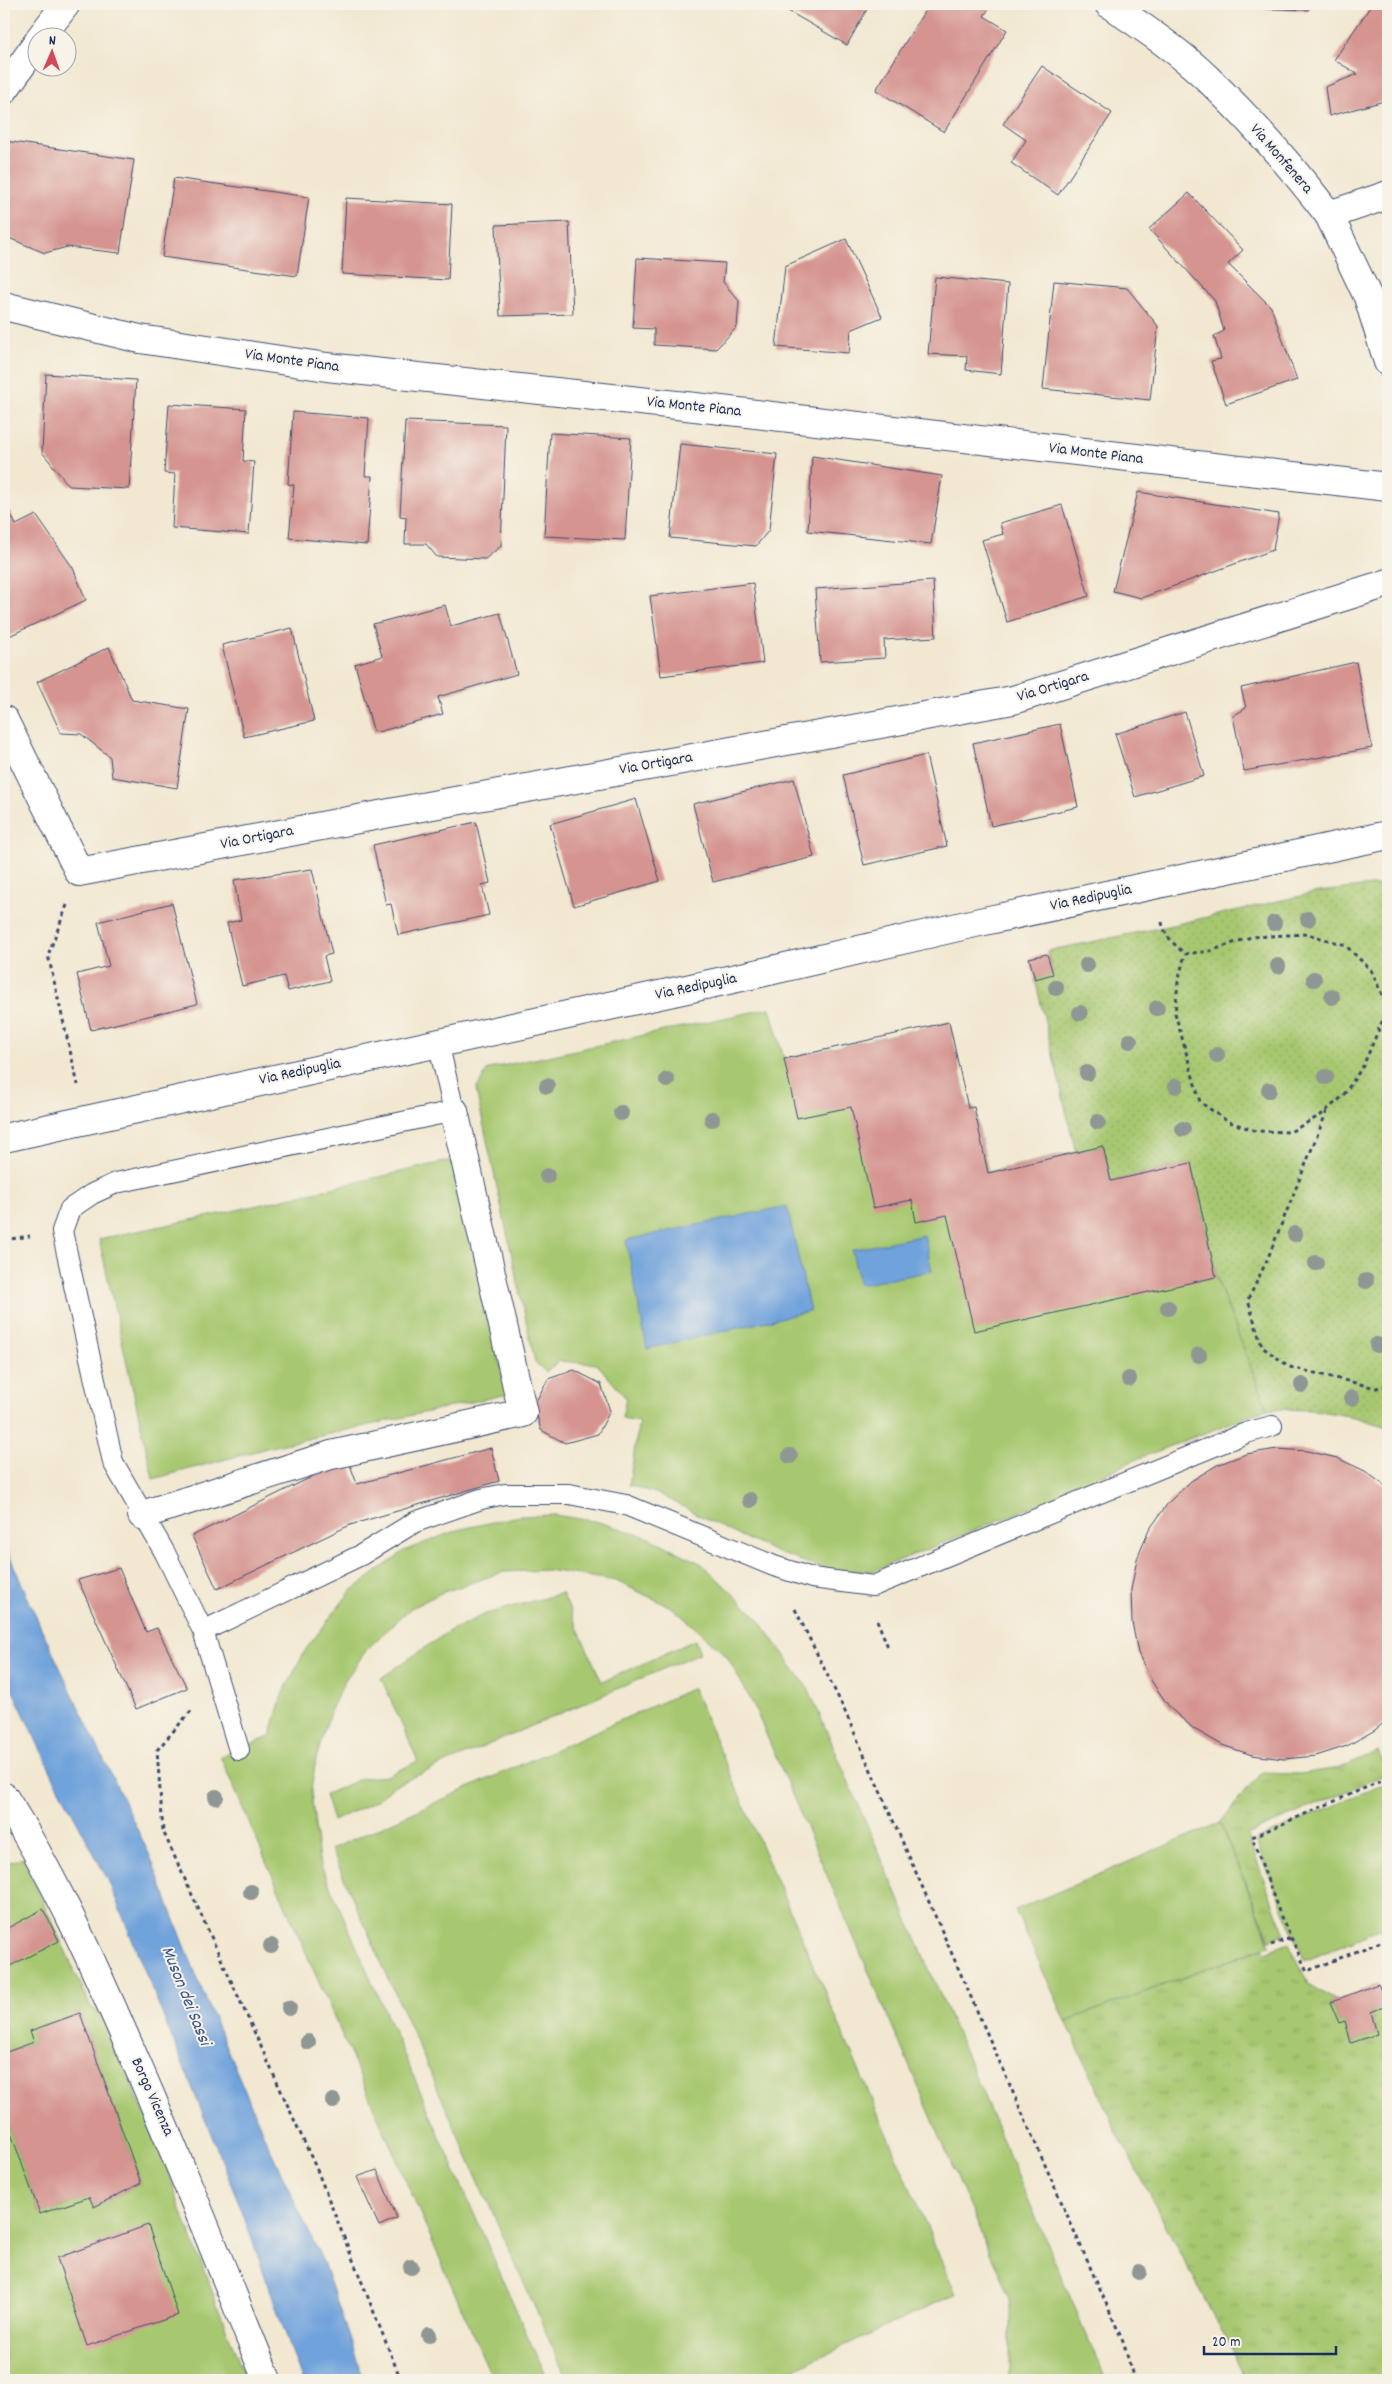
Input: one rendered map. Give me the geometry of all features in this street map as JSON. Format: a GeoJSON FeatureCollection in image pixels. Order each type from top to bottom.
{"type":"FeatureCollection","features":[{"type":"Feature","properties":{"kind":"street"},"geometry":{"type":"LineString","coordinates":[[48,28],[66,4]]}},
{"type":"Feature","properties":{"kind":"street","name":"Via Monfenera"},"geometry":{"type":"LineString","coordinates":[[1110,4],[1158,38],[1206,77],[1293,169],[1329,215],[1365,288],[1388,362]]}},
{"type":"Feature","properties":{"kind":"street"},"geometry":{"type":"LineString","coordinates":[[4,90],[28,56]]}},
{"type":"Feature","properties":{"kind":"street"},"geometry":{"type":"LineString","coordinates":[[1329,215],[1388,195]]}},
{"type":"Feature","properties":{"kind":"street","name":"Via Monte Piana"},"geometry":{"type":"LineString","coordinates":[[4,306],[140,339],[327,367],[695,406],[1388,487]]}},
{"type":"Feature","properties":{"kind":"street","name":"Via Ortigara"},"geometry":{"type":"LineString","coordinates":[[80,872],[435,804],[1013,700],[1388,583]]}},
{"type":"Feature","properties":{"kind":"street"},"geometry":{"type":"LineString","coordinates":[[4,720],[80,872]]}},
{"type":"Feature","properties":{"kind":"street","name":"Via Redipuglia"},"geometry":{"type":"LineString","coordinates":[[4,1138],[760,973],[975,923],[1388,835]]}},
{"type":"Feature","properties":{"kind":"street"},"geometry":{"type":"LineString","coordinates":[[142,1515],[331,1455],[523,1413],[454,1111]]}},
{"type":"Feature","properties":{"kind":"street","name":"Borgo Vicenza"},"geometry":{"type":"LineString","coordinates":[[4,1797],[50,1875],[136,2062],[168,2134],[267,2380]]}},
{"type":"Feature","properties":{"kind":"lane"},"geometry":{"type":"LineString","coordinates":[[239,1750],[203,1631],[165,1553],[113,1462],[62,1231],[70,1209],[92,1194],[116,1183],[454,1111],[438,1042]]}},
{"type":"Feature","properties":{"kind":"lane"},"geometry":{"type":"LineString","coordinates":[[203,1631],[361,1555],[415,1522],[480,1499],[506,1494],[569,1494],[626,1506],[774,1566],[812,1578],[873,1586],[1246,1433],[1272,1426]]}},
{"type":"Feature","properties":{"kind":"path"},"geometry":{"type":"LineString","coordinates":[[80,872],[48,955],[86,1120]]}},
{"type":"Feature","properties":{"kind":"path"},"geometry":{"type":"LineString","coordinates":[[1162,922],[1164,930],[1171,941],[1185,954]]}},
{"type":"Feature","properties":{"kind":"path"},"geometry":{"type":"LineString","coordinates":[[1307,934],[1345,945],[1371,970],[1388,1008],[1363,1066],[1343,1096],[1328,1109],[1290,1132],[1256,1131],[1226,1121],[1200,1102],[1175,1013],[1178,982],[1185,954],[1210,950],[1250,937],[1307,934]]}},
{"type":"Feature","properties":{"kind":"path"},"geometry":{"type":"LineString","coordinates":[[1328,1109],[1267,1260],[1248,1300],[1262,1347],[1290,1366],[1376,1388],[1388,1386]]}},
{"type":"Feature","properties":{"kind":"path"},"geometry":{"type":"LineString","coordinates":[[774,1566],[842,1707],[985,2027],[1124,2344],[1134,2380]]}},
{"type":"Feature","properties":{"kind":"path"},"geometry":{"type":"LineString","coordinates":[[194,1708],[157,1750],[163,1831],[317,2170],[401,2380]]}},
{"type":"Feature","properties":{"kind":"path"},"geometry":{"type":"LineString","coordinates":[[1388,1778],[1252,1837],[1307,1971],[1387,1940],[1388,1944]]}},
{"type":"Feature","properties":{"kind":"path"},"geometry":{"type":"LineString","coordinates":[[1271,1945],[1292,1938]]}},
{"type":"Feature","properties":{"kind":"green space"},"geometry":{"type":"Polygon","coordinates":[[[1388,884],[1388,1427],[1354,1417],[1314,1410],[1267,1409],[1216,1277],[1191,1164],[1111,1181],[1076,1153],[1035,979],[1053,974],[1047,951],[1318,892],[1388,884]]]}},
{"type":"Feature","properties":{"kind":"green space"},"geometry":{"type":"Polygon","coordinates":[[[770,1008],[784,1059],[949,1022],[968,1108],[974,1107],[988,1172],[1103,1146],[1111,1181],[1191,1163],[1216,1277],[1267,1409],[1137,1459],[1042,1503],[873,1571],[831,1571],[778,1553],[727,1530],[659,1494],[629,1485],[639,1421],[622,1418],[626,1398],[597,1364],[559,1361],[546,1372],[535,1362],[476,1090],[488,1069],[770,1008]]]}},
{"type":"Feature","properties":{"kind":"green space"},"geometry":{"type":"Polygon","coordinates":[[[452,1160],[507,1394],[267,1448],[153,1479],[99,1239],[215,1215],[452,1160]]]}},
{"type":"Feature","properties":{"kind":"green space"},"geometry":{"type":"Polygon","coordinates":[[[554,1515],[595,1521],[650,1538],[702,1564],[758,1618],[809,1690],[1106,2380],[1007,2380],[1010,2367],[1010,2299],[753,1704],[727,1656],[673,1608],[616,1581],[548,1570],[503,1572],[441,1593],[411,1608],[368,1648],[345,1680],[330,1712],[316,1759],[311,1791],[319,1861],[547,2380],[493,2380],[220,1756],[270,1737],[282,1695],[306,1649],[350,1592],[404,1551],[457,1530],[519,1516],[554,1515]]]}},
{"type":"Feature","properties":{"kind":"green space"},"geometry":{"type":"Polygon","coordinates":[[[562,1593],[602,1682],[695,1640],[700,1653],[393,1786],[378,1800],[333,1821],[325,1795],[362,1778],[387,1776],[418,1761],[381,1678],[449,1631],[486,1614],[562,1593]]]}},
{"type":"Feature","properties":{"kind":"green space"},"geometry":{"type":"Polygon","coordinates":[[[693,1688],[956,2294],[770,2380],[567,2380],[331,1849],[693,1688]]]}},
{"type":"Feature","properties":{"kind":"green space"},"geometry":{"type":"Polygon","coordinates":[[[1378,1751],[1388,1773],[1247,1835],[1285,1935],[1270,1940],[1220,1823],[1260,1773],[1299,1774],[1340,1768],[1378,1751]]]}},
{"type":"Feature","properties":{"kind":"green space"},"geometry":{"type":"Polygon","coordinates":[[[1388,1782],[1388,1926],[1305,1961],[1255,1840],[1388,1782]]]}},
{"type":"Feature","properties":{"kind":"green space"},"geometry":{"type":"Polygon","coordinates":[[[1220,1823],[1271,1945],[1066,2021],[1015,1910],[1220,1823]]]}},
{"type":"Feature","properties":{"kind":"green space"},"geometry":{"type":"Polygon","coordinates":[[[23,1858],[91,2007],[102,2015],[167,2166],[182,2213],[246,2380],[4,2380],[4,2114],[40,2214],[89,2197],[94,2207],[141,2183],[80,2013],[31,2031],[34,2042],[4,2053],[4,1864],[23,1858]]]}},
{"type":"Feature","properties":{"kind":"green space"},"geometry":{"type":"Polygon","coordinates":[[[1289,1943],[1308,1984],[1335,2000],[1330,2003],[1339,2023],[1345,2021],[1351,2043],[1377,2034],[1371,2012],[1388,2005],[1388,2380],[1247,2380],[1117,2133],[1066,2021],[1264,1948],[1266,1952],[1289,1943]]]}},
{"type":"Feature","properties":{"kind":"water"},"geometry":{"type":"Polygon","coordinates":[[[787,1206],[810,1311],[647,1349],[626,1240],[787,1206]]]}},
{"type":"Feature","properties":{"kind":"water"},"geometry":{"type":"Polygon","coordinates":[[[924,1235],[932,1271],[859,1285],[852,1250],[924,1235]]]}},
{"type":"Feature","properties":{"kind":"water","name":"Muson dei Sassi"},"geometry":{"type":"Polygon","coordinates":[[[4,1543],[42,1630],[150,1856],[204,1995],[266,2140],[323,2262],[364,2380],[302,2380],[239,2203],[108,1880],[53,1776],[4,1672],[4,1543]]]}},
{"type":"Feature","properties":{"kind":"building"},"geometry":{"type":"Polygon","coordinates":[[[776,4],[870,4],[847,45],[776,4]]]}},
{"type":"Feature","properties":{"kind":"building"},"geometry":{"type":"Polygon","coordinates":[[[929,4],[984,4],[990,7],[984,16],[1007,30],[944,132],[876,90],[929,4]]]}},
{"type":"Feature","properties":{"kind":"building"},"geometry":{"type":"Polygon","coordinates":[[[1216,4],[1312,4],[1308,10],[1218,7],[1215,6],[1216,4]]]}},
{"type":"Feature","properties":{"kind":"building"},"geometry":{"type":"Polygon","coordinates":[[[1372,4],[1388,4],[1388,100],[1329,116],[1325,87],[1358,74],[1334,60],[1372,4]]]}},
{"type":"Feature","properties":{"kind":"building"},"geometry":{"type":"Polygon","coordinates":[[[1042,66],[1112,113],[1058,195],[1011,163],[1026,140],[1003,124],[1042,66]]]}},
{"type":"Feature","properties":{"kind":"building"},"geometry":{"type":"Polygon","coordinates":[[[5,141],[134,160],[120,253],[67,247],[45,253],[4,236],[5,141]]]}},
{"type":"Feature","properties":{"kind":"building"},"geometry":{"type":"Polygon","coordinates":[[[174,178],[309,197],[297,276],[162,257],[174,178]]]}},
{"type":"Feature","properties":{"kind":"building"},"geometry":{"type":"Polygon","coordinates":[[[1189,193],[1243,250],[1228,264],[1271,307],[1297,380],[1226,404],[1211,361],[1221,359],[1214,336],[1224,331],[1215,301],[1149,229],[1189,193]]]}},
{"type":"Feature","properties":{"kind":"building"},"geometry":{"type":"Polygon","coordinates":[[[346,198],[452,204],[448,280],[342,274],[346,198]]]}},
{"type":"Feature","properties":{"kind":"building"},"geometry":{"type":"Polygon","coordinates":[[[569,222],[573,314],[500,316],[496,225],[569,222]]]}},
{"type":"Feature","properties":{"kind":"building"},"geometry":{"type":"Polygon","coordinates":[[[846,239],[882,317],[851,330],[849,353],[776,347],[785,266],[846,239]]]}},
{"type":"Feature","properties":{"kind":"building"},"geometry":{"type":"Polygon","coordinates":[[[637,258],[725,263],[723,282],[739,301],[737,327],[716,349],[654,345],[654,329],[633,328],[637,258]]]}},
{"type":"Feature","properties":{"kind":"building"},"geometry":{"type":"Polygon","coordinates":[[[935,277],[1008,284],[1001,374],[966,370],[967,356],[928,354],[935,277]]]}},
{"type":"Feature","properties":{"kind":"building"},"geometry":{"type":"Polygon","coordinates":[[[1054,281],[1127,288],[1158,326],[1150,400],[1043,389],[1054,281]]]}},
{"type":"Feature","properties":{"kind":"building"},"geometry":{"type":"Polygon","coordinates":[[[46,374],[136,380],[129,489],[69,486],[42,452],[46,374]]]}},
{"type":"Feature","properties":{"kind":"building"},"geometry":{"type":"Polygon","coordinates":[[[169,404],[246,409],[243,461],[254,462],[249,534],[172,528],[175,474],[164,473],[169,404]]]}},
{"type":"Feature","properties":{"kind":"building"},"geometry":{"type":"Polygon","coordinates":[[[293,412],[369,418],[365,476],[372,476],[367,545],[289,538],[294,485],[288,484],[293,412]]]}},
{"type":"Feature","properties":{"kind":"building"},"geometry":{"type":"Polygon","coordinates":[[[405,421],[506,425],[501,546],[485,559],[437,557],[426,544],[405,544],[406,517],[400,516],[405,421]]]}},
{"type":"Feature","properties":{"kind":"building"},"geometry":{"type":"Polygon","coordinates":[[[550,433],[631,438],[625,540],[544,536],[550,433]]]}},
{"type":"Feature","properties":{"kind":"building"},"geometry":{"type":"Polygon","coordinates":[[[680,444],[777,454],[769,530],[756,546],[670,538],[680,444]]]}},
{"type":"Feature","properties":{"kind":"building"},"geometry":{"type":"Polygon","coordinates":[[[812,456],[942,476],[931,544],[808,531],[812,456]]]}},
{"type":"Feature","properties":{"kind":"building"},"geometry":{"type":"Polygon","coordinates":[[[1138,492],[1279,514],[1273,550],[1141,598],[1113,591],[1138,492]]]}},
{"type":"Feature","properties":{"kind":"building"},"geometry":{"type":"Polygon","coordinates":[[[1062,505],[1089,596],[1007,622],[982,540],[1003,534],[1000,523],[1062,505]]]}},
{"type":"Feature","properties":{"kind":"building"},"geometry":{"type":"Polygon","coordinates":[[[4,506],[7,506],[16,525],[36,515],[73,568],[86,600],[7,637],[4,628],[4,506]]]}},
{"type":"Feature","properties":{"kind":"building"},"geometry":{"type":"Polygon","coordinates":[[[933,581],[936,637],[884,640],[885,658],[820,662],[815,589],[933,581]]]}},
{"type":"Feature","properties":{"kind":"building"},"geometry":{"type":"Polygon","coordinates":[[[753,583],[763,663],[661,676],[650,596],[753,583]]]}},
{"type":"Feature","properties":{"kind":"building"},"geometry":{"type":"Polygon","coordinates":[[[445,605],[451,626],[500,613],[517,674],[438,697],[443,714],[374,733],[355,664],[382,656],[373,624],[445,605]]]}},
{"type":"Feature","properties":{"kind":"building"},"geometry":{"type":"Polygon","coordinates":[[[292,628],[314,721],[244,737],[222,645],[292,628]]]}},
{"type":"Feature","properties":{"kind":"building"},"geometry":{"type":"Polygon","coordinates":[[[109,647],[132,700],[189,709],[177,788],[112,777],[110,757],[81,734],[61,733],[37,682],[109,647]]]}},
{"type":"Feature","properties":{"kind":"building"},"geometry":{"type":"Polygon","coordinates":[[[1356,662],[1372,748],[1244,771],[1233,716],[1246,708],[1241,688],[1356,662]]]}},
{"type":"Feature","properties":{"kind":"building"},"geometry":{"type":"Polygon","coordinates":[[[1185,712],[1204,776],[1135,797],[1115,734],[1185,712]]]}},
{"type":"Feature","properties":{"kind":"building"},"geometry":{"type":"Polygon","coordinates":[[[1060,724],[1078,807],[991,826],[973,743],[1060,724]]]}},
{"type":"Feature","properties":{"kind":"building"},"geometry":{"type":"Polygon","coordinates":[[[926,755],[947,846],[864,865],[843,775],[926,755]]]}},
{"type":"Feature","properties":{"kind":"building"},"geometry":{"type":"Polygon","coordinates":[[[794,779],[814,857],[713,882],[693,804],[794,779]]]}},
{"type":"Feature","properties":{"kind":"building"},"geometry":{"type":"Polygon","coordinates":[[[636,799],[660,881],[574,906],[550,824],[636,799]]]}},
{"type":"Feature","properties":{"kind":"building"},"geometry":{"type":"Polygon","coordinates":[[[476,822],[490,883],[482,885],[489,915],[398,935],[391,904],[386,905],[373,845],[476,822]]]}},
{"type":"Feature","properties":{"kind":"building"},"geometry":{"type":"Polygon","coordinates":[[[312,869],[332,954],[324,956],[330,981],[288,991],[284,976],[242,986],[227,923],[241,920],[234,880],[312,869]]]}},
{"type":"Feature","properties":{"kind":"building"},"geometry":{"type":"Polygon","coordinates":[[[172,903],[197,1004],[91,1030],[77,974],[109,966],[98,922],[172,903]]]}},
{"type":"Feature","properties":{"kind":"building"},"geometry":{"type":"Polygon","coordinates":[[[1047,954],[1053,974],[1035,979],[1029,958],[1047,954]]]}},
{"type":"Feature","properties":{"kind":"building"},"geometry":{"type":"Polygon","coordinates":[[[949,1022],[968,1108],[974,1107],[988,1173],[1103,1146],[1111,1181],[1191,1163],[1216,1277],[974,1331],[947,1215],[916,1222],[912,1200],[873,1208],[851,1107],[797,1118],[784,1059],[949,1022]]]}},
{"type":"Feature","properties":{"kind":"building"},"geometry":{"type":"Polygon","coordinates":[[[574,1370],[601,1384],[610,1411],[598,1434],[565,1443],[541,1430],[534,1405],[548,1379],[574,1370]]]}},
{"type":"Feature","properties":{"kind":"building"},"geometry":{"type":"Polygon","coordinates":[[[491,1448],[499,1481],[350,1525],[217,1589],[192,1536],[348,1459],[357,1484],[491,1448]]]}},
{"type":"Feature","properties":{"kind":"building"},"geometry":{"type":"Polygon","coordinates":[[[1277,1449],[1307,1451],[1337,1458],[1365,1471],[1388,1488],[1388,1719],[1375,1730],[1347,1746],[1316,1756],[1284,1759],[1252,1755],[1222,1745],[1194,1729],[1170,1708],[1152,1682],[1138,1653],[1132,1622],[1131,1590],[1137,1559],[1149,1530],[1168,1503],[1191,1481],[1217,1465],[1246,1454],[1277,1449]]]}},
{"type":"Feature","properties":{"kind":"building"},"geometry":{"type":"Polygon","coordinates":[[[119,1568],[146,1632],[157,1628],[187,1688],[136,1709],[78,1580],[119,1568]]]}},
{"type":"Feature","properties":{"kind":"building"},"geometry":{"type":"Polygon","coordinates":[[[43,1909],[59,1941],[6,1968],[4,1964],[4,1930],[43,1909]]]}},
{"type":"Feature","properties":{"kind":"building"},"geometry":{"type":"Polygon","coordinates":[[[1378,1984],[1388,2005],[1371,2012],[1377,2034],[1351,2043],[1345,2021],[1339,2023],[1330,2002],[1378,1984]]]}},
{"type":"Feature","properties":{"kind":"building"},"geometry":{"type":"Polygon","coordinates":[[[80,2013],[141,2183],[94,2207],[89,2197],[40,2214],[4,2114],[4,2053],[34,2042],[30,2031],[80,2013]]]}},
{"type":"Feature","properties":{"kind":"building"},"geometry":{"type":"Polygon","coordinates":[[[377,2170],[397,2218],[379,2226],[357,2177],[377,2170]]]}},
{"type":"Feature","properties":{"kind":"building"},"geometry":{"type":"Polygon","coordinates":[[[148,2225],[178,2315],[87,2346],[57,2258],[148,2225]]]}}]}
